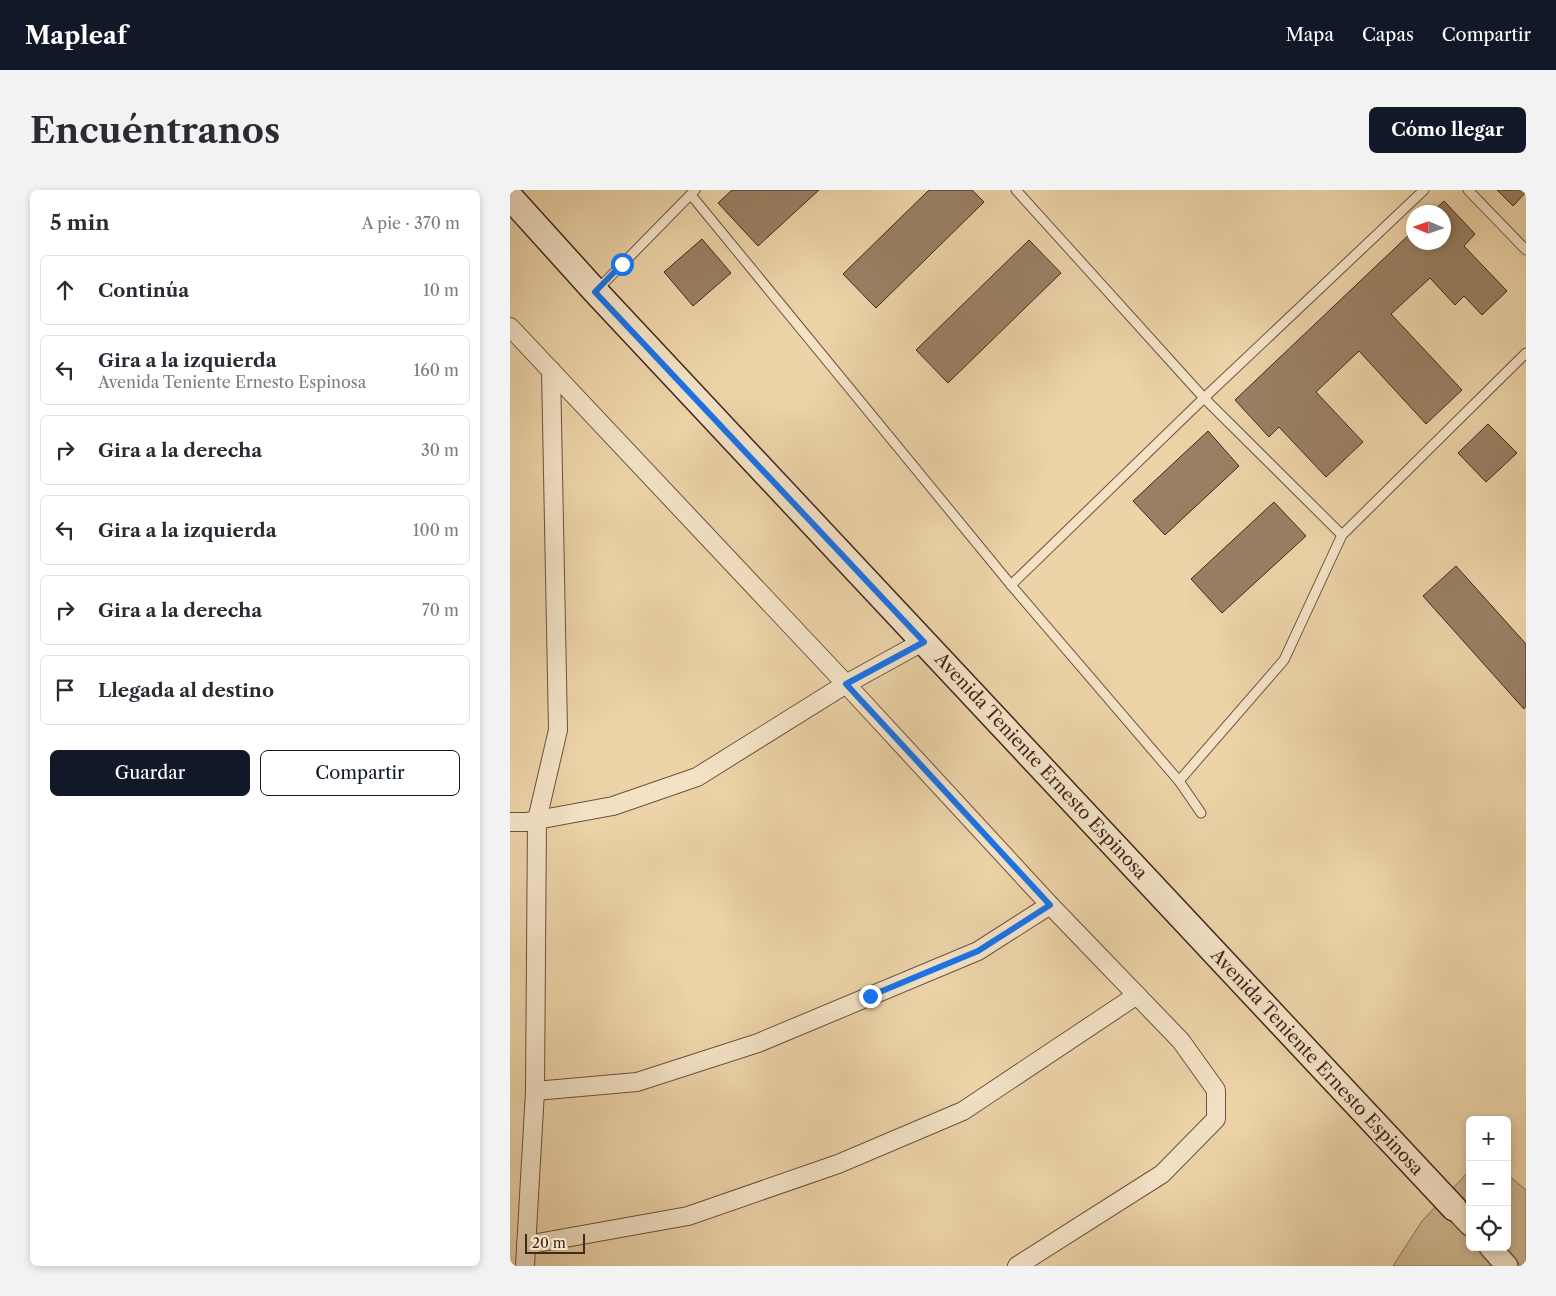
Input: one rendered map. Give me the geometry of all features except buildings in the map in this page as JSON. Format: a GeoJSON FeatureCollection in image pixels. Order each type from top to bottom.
{"type":"FeatureCollection","features":[{"type":"Feature","properties":{"kind":"main road","name":"Avenida Teniente Ernesto Espinosa"},"geometry":{"type":"LineString","coordinates":[[510,197],[595,292],[1462,1217]]}},
{"type":"Feature","properties":{"kind":"street"},"geometry":{"type":"LineString","coordinates":[[510,327],[846,684],[1050,905],[1181,1041],[1216,1090],[1216,1119],[1162,1174],[1017,1266]]}},
{"type":"Feature","properties":{"kind":"street"},"geometry":{"type":"LineString","coordinates":[[524,1266],[536,1090],[537,820],[558,730],[551,370]]}},
{"type":"Feature","properties":{"kind":"street"},"geometry":{"type":"LineString","coordinates":[[510,822],[526,822],[613,806],[697,777],[846,684],[924,642]]}},
{"type":"Feature","properties":{"kind":"street"},"geometry":{"type":"LineString","coordinates":[[536,1090],[637,1082],[758,1043],[978,951],[1050,905]]}},
{"type":"Feature","properties":{"kind":"street"},"geometry":{"type":"LineString","coordinates":[[526,1245],[688,1216],[838,1164],[964,1111],[1137,996]]}},
{"type":"Feature","properties":{"kind":"street"},"geometry":{"type":"LineString","coordinates":[[1494,1251],[1507,1266]]}},
{"type":"Feature","properties":{"kind":"lane"},"geometry":{"type":"LineString","coordinates":[[1016,190],[1204,398],[1342,535]]}},
{"type":"Feature","properties":{"kind":"lane"},"geometry":{"type":"LineString","coordinates":[[1011,585],[1204,398],[1424,190]]}},
{"type":"Feature","properties":{"kind":"lane"},"geometry":{"type":"LineString","coordinates":[[1468,190],[1526,250]]}},
{"type":"Feature","properties":{"kind":"lane"},"geometry":{"type":"LineString","coordinates":[[595,292],[693,192],[1011,585],[1179,781],[1201,813]]}},
{"type":"Feature","properties":{"kind":"lane"},"geometry":{"type":"LineString","coordinates":[[1179,781],[1284,660],[1342,535],[1526,353]]}},
{"type":"Feature","properties":{"kind":"shaded area"},"geometry":{"type":"Polygon","coordinates":[[[1466,1174],[1466,1251],[1511,1251],[1511,1177],[1526,1190],[1526,1266],[1393,1266],[1422,1221],[1466,1174]]]}},
{"type":"Feature","properties":{"kind":"route"},"geometry":{"type":"LineString","coordinates":[[622,264],[595,292],[924,642],[846,684],[1050,905],[978,951],[870,996]]}}]}
